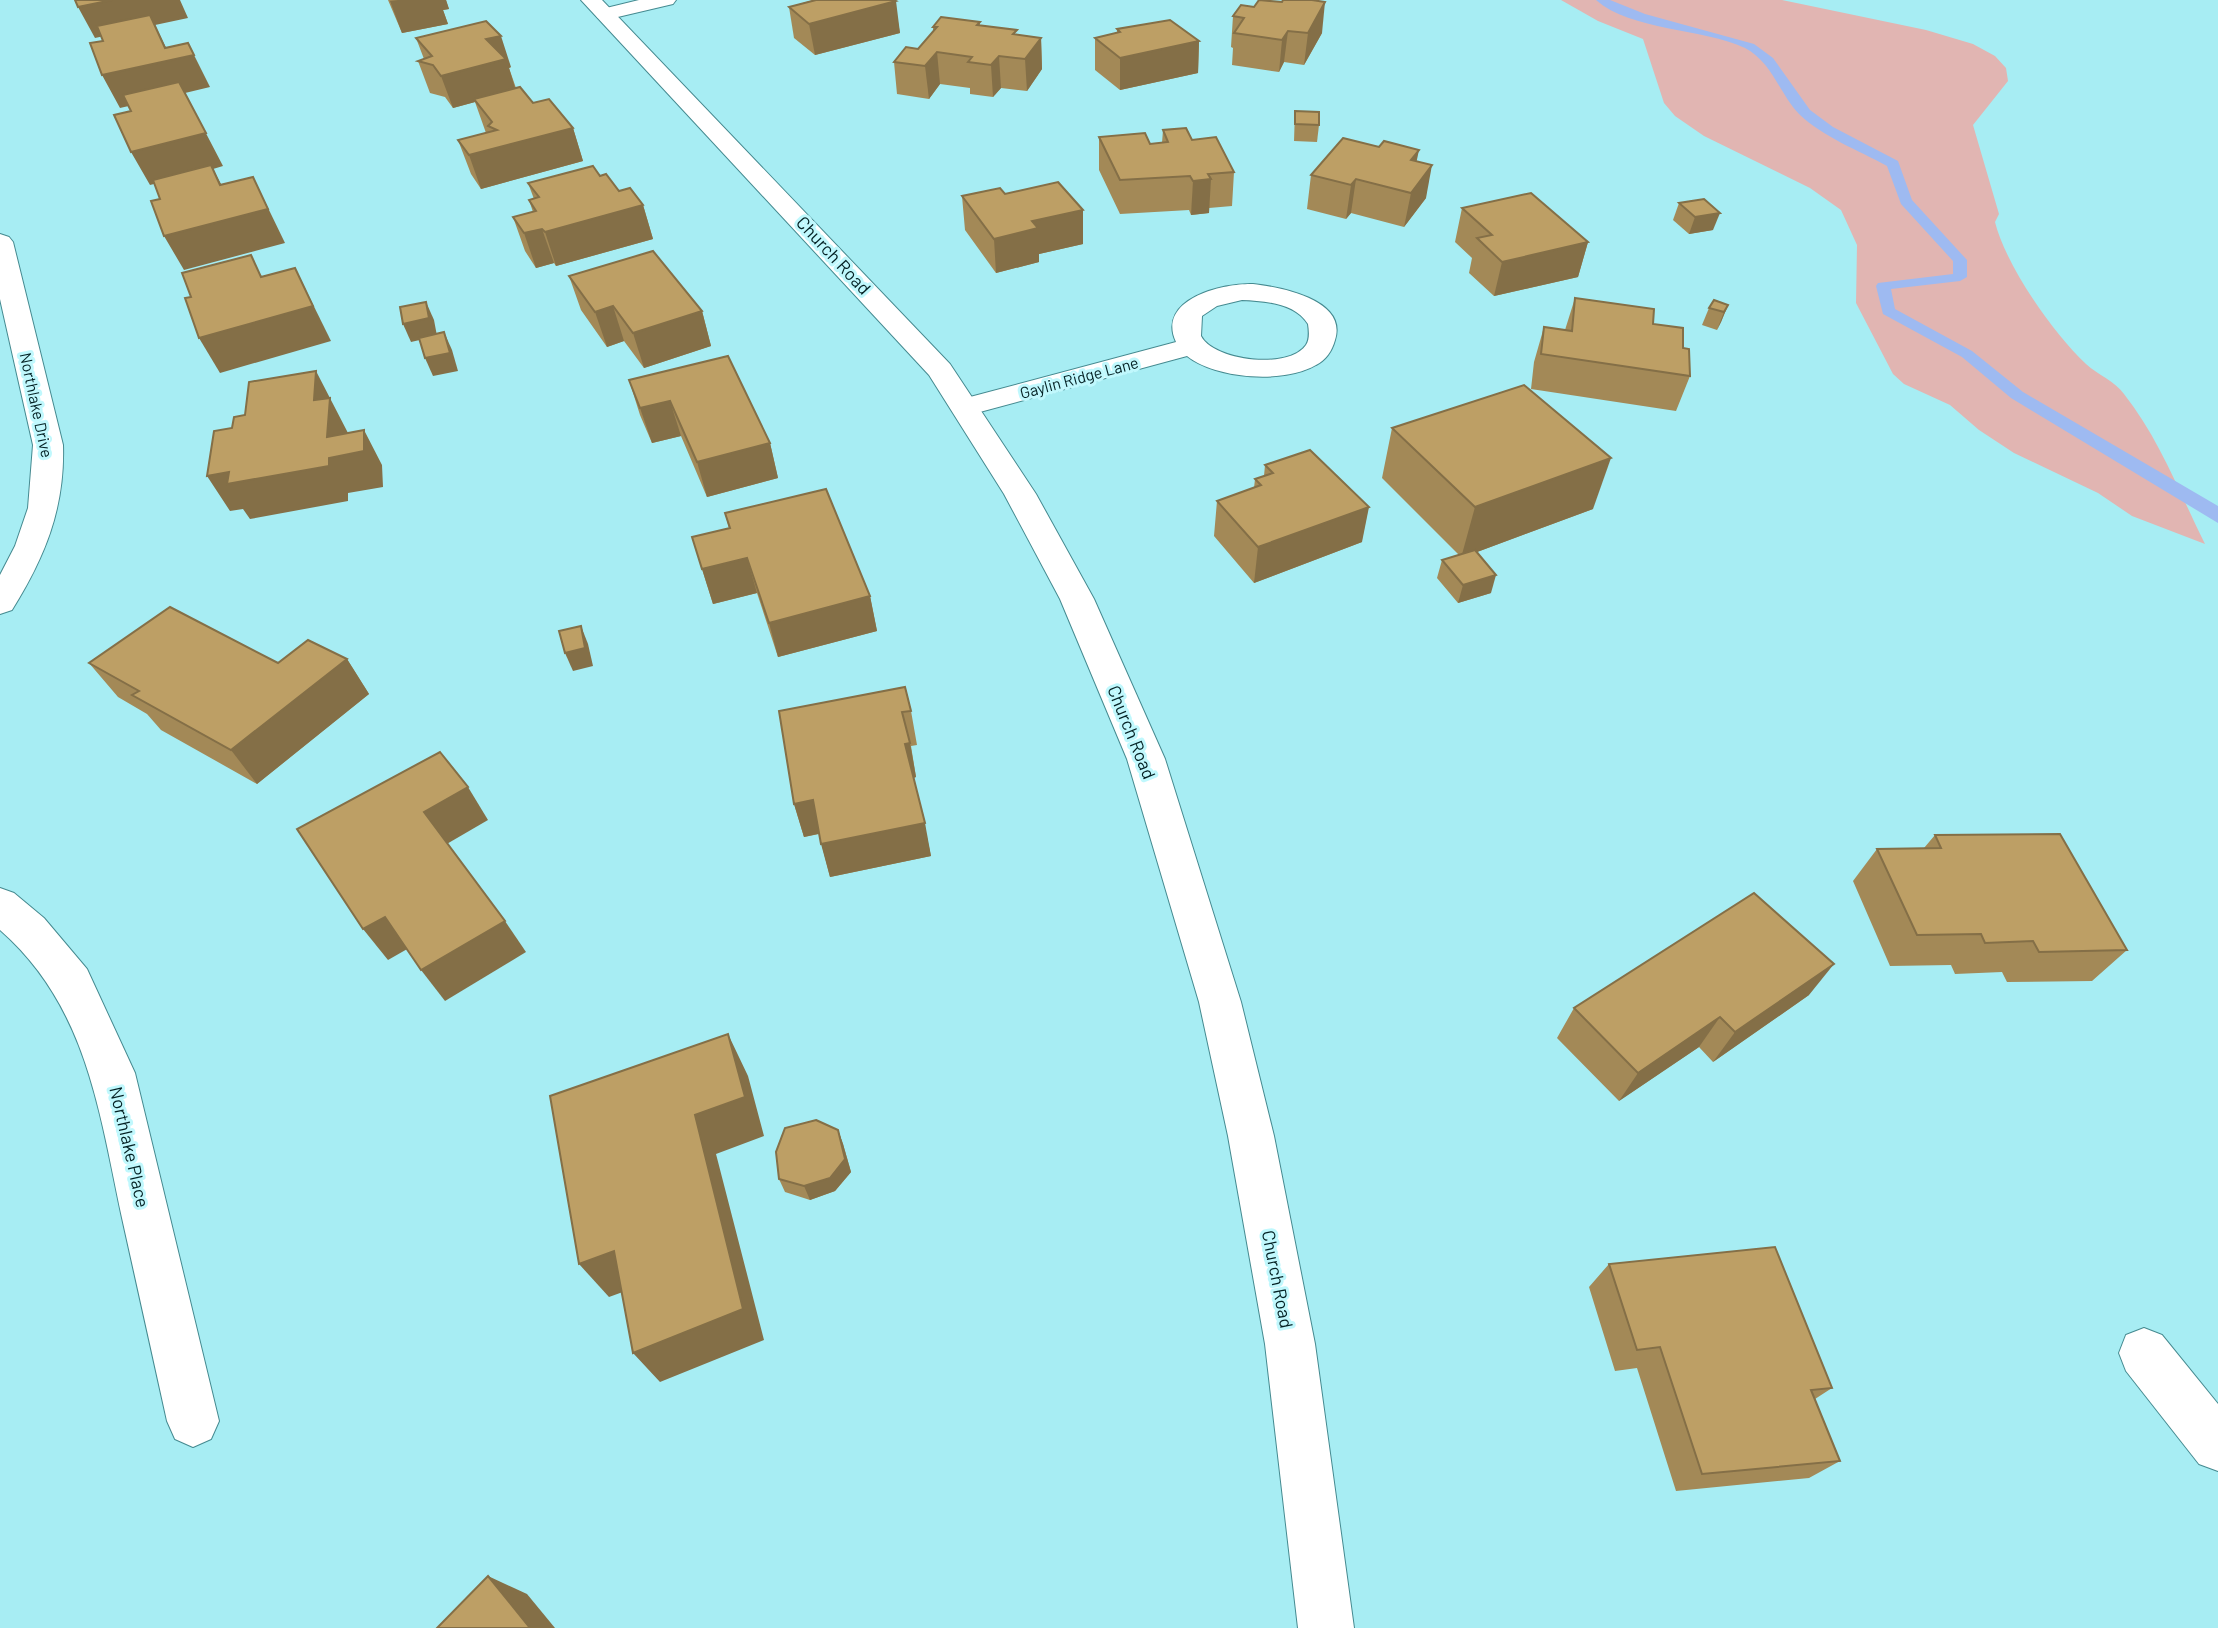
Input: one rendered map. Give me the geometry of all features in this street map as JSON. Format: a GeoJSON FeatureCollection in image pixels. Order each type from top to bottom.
{"type":"FeatureCollection","features":[{"type":"Feature","properties":{"kind":"street"},"geometry":{"type":"LineString","coordinates":[[598,7],[666,0]]}},
{"type":"Feature","properties":{"kind":"street","name":"Church Road"},"geometry":{"type":"LineString","coordinates":[[598,7],[940,370],[1020,494],[1077,599],[1140,747],[1220,1002],[1251,1136],[1290,1344],[1326,1628]]}},
{"type":"Feature","properties":{"kind":"street","name":"Northlake Drive"},"geometry":{"type":"LineString","coordinates":[[0,242],[48,445],[50,479],[43,515],[17,577],[0,602]]}},
{"type":"Feature","properties":{"kind":"street","name":"Gaylin Ridge Lane"},"geometry":{"type":"LineString","coordinates":[[965,407],[1192,346]]}},
{"type":"Feature","properties":{"kind":"street","name":"Northlake Place"},"geometry":{"type":"LineString","coordinates":[[0,905],[29,930],[72,982],[113,1073],[193,1421]]}},
{"type":"Feature","properties":{"kind":"street"},"geometry":{"type":"LineString","coordinates":[[2144,1353],[2218,1446]]}},
{"type":"Feature","properties":{"kind":"shaded area"},"geometry":{"type":"Polygon","coordinates":[[[1561,0],[1782,0],[1926,30],[1973,44],[1995,56],[2006,68],[2008,81],[1973,125],[1999,214],[1995,222],[2009,258],[2032,298],[2059,335],[2086,364],[2120,389],[2137,411],[2168,467],[2205,544],[2132,516],[2098,493],[2014,453],[1979,430],[1950,405],[1904,384],[1893,374],[1856,303],[1857,245],[1841,210],[1810,188],[1704,136],[1675,116],[1664,103],[1643,39],[1598,21],[1561,0]]]}},
{"type":"Feature","properties":{"kind":"building"},"geometry":{"type":"Polygon","coordinates":[[[75,0],[112,0],[78,7],[75,0]]]}},
{"type":"Feature","properties":{"kind":"building"},"geometry":{"type":"Polygon","coordinates":[[[816,0],[896,1],[809,24],[789,7],[816,0]]]}},
{"type":"Feature","properties":{"kind":"building"},"geometry":{"type":"Polygon","coordinates":[[[1259,0],[1325,2],[1308,33],[1288,31],[1282,40],[1234,33],[1244,18],[1233,16],[1241,5],[1254,7],[1259,0]]]}},
{"type":"Feature","properties":{"kind":"building"},"geometry":{"type":"Polygon","coordinates":[[[150,15],[165,48],[188,43],[194,55],[102,75],[90,43],[103,41],[97,26],[150,15]]]}},
{"type":"Feature","properties":{"kind":"building"},"geometry":{"type":"Polygon","coordinates":[[[941,17],[980,22],[977,25],[1017,30],[1013,34],[1041,38],[1025,59],[999,56],[991,65],[968,62],[972,57],[937,52],[925,66],[894,62],[906,47],[918,49],[937,27],[933,27],[941,17]]]}},
{"type":"Feature","properties":{"kind":"building"},"geometry":{"type":"Polygon","coordinates":[[[1170,20],[1199,41],[1120,58],[1095,38],[1120,32],[1117,29],[1170,20]]]}},
{"type":"Feature","properties":{"kind":"building"},"geometry":{"type":"Polygon","coordinates":[[[486,21],[501,36],[486,39],[506,59],[441,76],[433,65],[418,61],[432,56],[416,38],[486,21]]]}},
{"type":"Feature","properties":{"kind":"building"},"geometry":{"type":"Polygon","coordinates":[[[179,82],[206,133],[131,152],[114,115],[131,111],[123,95],[179,82]]]}},
{"type":"Feature","properties":{"kind":"building"},"geometry":{"type":"Polygon","coordinates":[[[520,87],[533,103],[549,99],[573,128],[469,155],[458,140],[497,130],[488,126],[492,122],[474,99],[520,87]]]}},
{"type":"Feature","properties":{"kind":"building"},"geometry":{"type":"Polygon","coordinates":[[[1295,111],[1319,112],[1319,125],[1295,124],[1295,111]]]}},
{"type":"Feature","properties":{"kind":"building"},"geometry":{"type":"Polygon","coordinates":[[[1186,128],[1192,140],[1216,137],[1234,172],[1208,174],[1211,179],[1193,181],[1190,176],[1120,180],[1099,137],[1145,133],[1150,144],[1168,142],[1163,130],[1186,128]]]}},
{"type":"Feature","properties":{"kind":"building"},"geometry":{"type":"Polygon","coordinates":[[[1343,138],[1379,147],[1384,141],[1419,150],[1411,160],[1432,165],[1411,193],[1356,179],[1351,185],[1311,175],[1343,138]]]}},
{"type":"Feature","properties":{"kind":"building"},"geometry":{"type":"Polygon","coordinates":[[[211,165],[220,185],[253,177],[268,209],[164,236],[151,201],[160,199],[153,180],[211,165]]]}},
{"type":"Feature","properties":{"kind":"building"},"geometry":{"type":"Polygon","coordinates":[[[593,166],[600,176],[606,174],[619,191],[630,188],[643,205],[545,232],[542,229],[524,233],[513,217],[536,211],[529,200],[539,197],[528,183],[593,166]]]}},
{"type":"Feature","properties":{"kind":"building"},"geometry":{"type":"Polygon","coordinates":[[[1058,182],[1083,210],[1032,221],[1038,228],[994,239],[962,196],[1000,188],[1005,194],[1058,182]]]}},
{"type":"Feature","properties":{"kind":"building"},"geometry":{"type":"Polygon","coordinates":[[[1531,193],[1588,242],[1502,262],[1477,238],[1492,235],[1462,208],[1531,193]]]}},
{"type":"Feature","properties":{"kind":"building"},"geometry":{"type":"Polygon","coordinates":[[[1704,199],[1720,213],[1695,217],[1679,203],[1704,199]]]}},
{"type":"Feature","properties":{"kind":"building"},"geometry":{"type":"Polygon","coordinates":[[[653,251],[702,311],[633,333],[613,306],[595,312],[569,276],[653,251]]]}},
{"type":"Feature","properties":{"kind":"building"},"geometry":{"type":"Polygon","coordinates":[[[251,255],[261,277],[295,268],[313,306],[199,338],[185,298],[191,297],[182,273],[251,255]]]}},
{"type":"Feature","properties":{"kind":"building"},"geometry":{"type":"Polygon","coordinates":[[[1575,298],[1654,309],[1653,324],[1683,328],[1683,348],[1689,349],[1690,376],[1541,354],[1544,327],[1572,331],[1575,298]]]}},
{"type":"Feature","properties":{"kind":"building"},"geometry":{"type":"Polygon","coordinates":[[[1714,300],[1728,305],[1724,312],[1709,308],[1714,300]]]}},
{"type":"Feature","properties":{"kind":"building"},"geometry":{"type":"Polygon","coordinates":[[[426,302],[429,318],[403,324],[400,307],[426,302]]]}},
{"type":"Feature","properties":{"kind":"building"},"geometry":{"type":"Polygon","coordinates":[[[444,332],[450,353],[425,358],[419,338],[444,332]]]}},
{"type":"Feature","properties":{"kind":"building"},"geometry":{"type":"Polygon","coordinates":[[[728,356],[770,443],[697,462],[670,401],[640,408],[629,380],[728,356]]]}},
{"type":"Feature","properties":{"kind":"building"},"geometry":{"type":"Polygon","coordinates":[[[316,371],[314,400],[330,398],[327,437],[364,430],[364,451],[329,458],[329,466],[227,484],[229,472],[207,476],[214,431],[232,428],[234,417],[245,415],[249,382],[316,371]]]}},
{"type":"Feature","properties":{"kind":"building"},"geometry":{"type":"Polygon","coordinates":[[[1524,385],[1611,458],[1475,507],[1392,428],[1524,385]]]}},
{"type":"Feature","properties":{"kind":"building"},"geometry":{"type":"Polygon","coordinates":[[[1310,450],[1369,507],[1258,547],[1217,501],[1261,485],[1255,479],[1273,473],[1265,465],[1310,450]]]}},
{"type":"Feature","properties":{"kind":"building"},"geometry":{"type":"Polygon","coordinates":[[[826,489],[870,596],[769,623],[747,558],[702,569],[692,537],[730,528],[725,513],[826,489]]]}},
{"type":"Feature","properties":{"kind":"building"},"geometry":{"type":"Polygon","coordinates":[[[1475,550],[1496,575],[1463,585],[1442,560],[1475,550]]]}},
{"type":"Feature","properties":{"kind":"building"},"geometry":{"type":"Polygon","coordinates":[[[170,607],[278,663],[308,640],[347,659],[231,750],[132,695],[139,691],[89,663],[170,607]]]}},
{"type":"Feature","properties":{"kind":"building"},"geometry":{"type":"Polygon","coordinates":[[[581,626],[585,648],[565,653],[559,631],[581,626]]]}},
{"type":"Feature","properties":{"kind":"building"},"geometry":{"type":"Polygon","coordinates":[[[905,687],[911,711],[902,712],[910,743],[905,744],[925,823],[821,844],[813,800],[794,804],[779,711],[905,687]]]}},
{"type":"Feature","properties":{"kind":"building"},"geometry":{"type":"Polygon","coordinates":[[[440,752],[468,787],[424,812],[505,921],[421,970],[385,917],[363,929],[297,829],[440,752]]]}},
{"type":"Feature","properties":{"kind":"building"},"geometry":{"type":"Polygon","coordinates":[[[2060,834],[2127,950],[2039,952],[2033,941],[1985,943],[1981,934],[1917,935],[1877,849],[1941,848],[1935,835],[2060,834]]]}},
{"type":"Feature","properties":{"kind":"building"},"geometry":{"type":"Polygon","coordinates":[[[1754,893],[1834,964],[1735,1032],[1720,1017],[1638,1073],[1574,1008],[1754,893]]]}},
{"type":"Feature","properties":{"kind":"building"},"geometry":{"type":"Polygon","coordinates":[[[728,1034],[745,1097],[695,1115],[743,1309],[633,1353],[614,1251],[579,1264],[550,1096],[728,1034]]]}},
{"type":"Feature","properties":{"kind":"building"},"geometry":{"type":"Polygon","coordinates":[[[816,1120],[838,1130],[845,1159],[830,1178],[804,1186],[779,1179],[776,1152],[785,1128],[816,1120]]]}},
{"type":"Feature","properties":{"kind":"building"},"geometry":{"type":"Polygon","coordinates":[[[1775,1247],[1832,1388],[1811,1390],[1840,1461],[1702,1474],[1660,1347],[1637,1350],[1609,1264],[1775,1247]]]}},
{"type":"Feature","properties":{"kind":"building"},"geometry":{"type":"Polygon","coordinates":[[[488,1576],[530,1628],[437,1628],[488,1576]]]}},
{"type":"Feature","properties":{"kind":"waterway"},"geometry":{"type":"LineString","coordinates":[[1602,0],[1641,17],[1739,42],[1763,54],[1797,104],[1816,122],[1893,164],[1906,201],[1960,260],[1960,277],[1883,286],[1888,311],[1967,354],[2017,395],[2213,511],[2218,517]]}}]}
